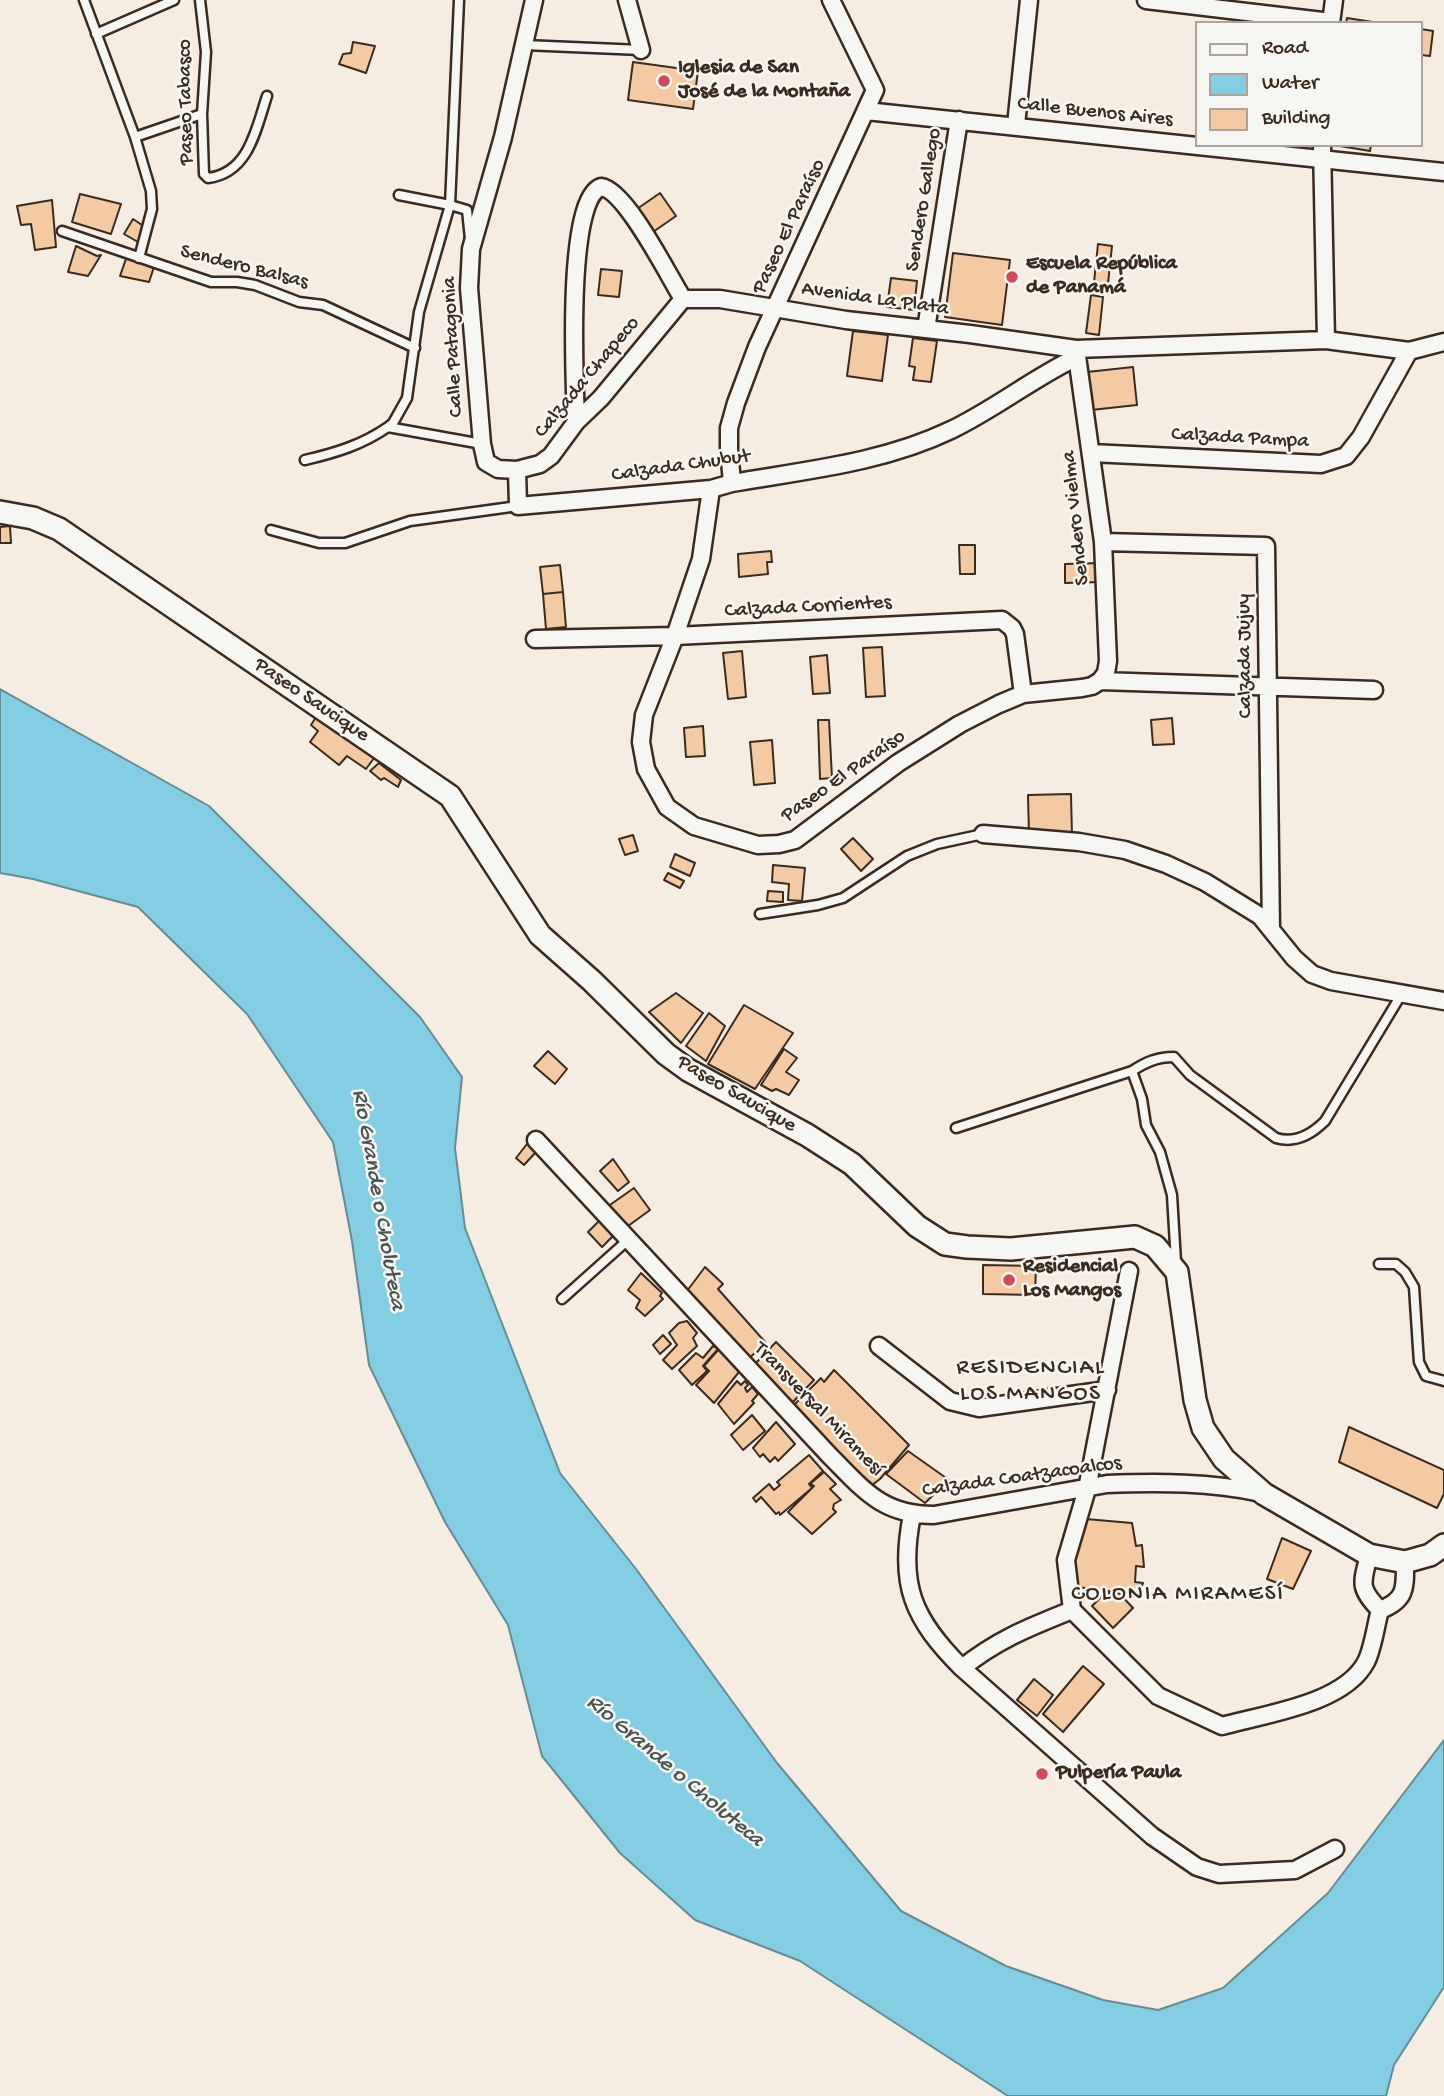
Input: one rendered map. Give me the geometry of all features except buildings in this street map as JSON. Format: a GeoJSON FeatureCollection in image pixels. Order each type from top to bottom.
{"type":"FeatureCollection","features":[{"type":"Feature","properties":{"kind":"street","name":"Calle Patagonia"},"geometry":{"type":"LineString","coordinates":[[516,470],[498,469],[486,462],[482,444],[469,288],[471,249],[503,137],[534,0]]}},
{"type":"Feature","properties":{"kind":"street"},"geometry":{"type":"LineString","coordinates":[[627,0],[641,50]]}},
{"type":"Feature","properties":{"kind":"street"},"geometry":{"type":"LineString","coordinates":[[831,0],[874,90],[866,111]]}},
{"type":"Feature","properties":{"kind":"street"},"geometry":{"type":"LineString","coordinates":[[1016,125],[1029,0]]}},
{"type":"Feature","properties":{"kind":"street"},"geometry":{"type":"LineString","coordinates":[[1146,0],[1323,21]]}},
{"type":"Feature","properties":{"kind":"street"},"geometry":{"type":"LineString","coordinates":[[1331,21],[1334,0]]}},
{"type":"Feature","properties":{"kind":"street","name":"Calle Buenos Aires"},"geometry":{"type":"LineString","coordinates":[[866,111],[1196,141]]}},
{"type":"Feature","properties":{"kind":"street","name":"Paseo El Paraíso"},"geometry":{"type":"LineString","coordinates":[[732,483],[729,449],[733,416],[757,347],[866,111]]}},
{"type":"Feature","properties":{"kind":"street","name":"Sendero Gallego"},"geometry":{"type":"LineString","coordinates":[[926,329],[959,120]]}},
{"type":"Feature","properties":{"kind":"street","name":"Calle Buenos Aires"},"geometry":{"type":"LineString","coordinates":[[1265,147],[1321,152],[1444,172]]}},
{"type":"Feature","properties":{"kind":"street"},"geometry":{"type":"LineString","coordinates":[[1321,152],[1326,340]]}},
{"type":"Feature","properties":{"kind":"street"},"geometry":{"type":"LineString","coordinates":[[576,422],[572,329],[575,278],[583,217],[595,188],[607,187],[628,206],[682,299]]}},
{"type":"Feature","properties":{"kind":"street","name":"Avenida La Plata"},"geometry":{"type":"LineString","coordinates":[[682,299],[720,299],[1077,353],[1326,340],[1409,351],[1444,342]]}},
{"type":"Feature","properties":{"kind":"street","name":"Calzada Chapeco"},"geometry":{"type":"LineString","coordinates":[[516,470],[540,464],[551,456],[576,422],[601,398],[682,299]]}},
{"type":"Feature","properties":{"kind":"street","name":"Calzada Pampa"},"geometry":{"type":"LineString","coordinates":[[1091,453],[1321,464],[1346,456],[1361,438],[1409,351]]}},
{"type":"Feature","properties":{"kind":"street","name":"Calzada Chubut"},"geometry":{"type":"LineString","coordinates":[[517,506],[711,489],[868,460],[924,442],[964,423],[1077,353]]}},
{"type":"Feature","properties":{"kind":"street","name":"Sendero Vielma"},"geometry":{"type":"LineString","coordinates":[[1077,353],[1103,542],[1108,661],[1106,673],[1100,681]]}},
{"type":"Feature","properties":{"kind":"street"},"geometry":{"type":"LineString","coordinates":[[516,470],[517,506]]}},
{"type":"Feature","properties":{"kind":"street","name":"Paseo El Paraíso"},"geometry":{"type":"LineString","coordinates":[[711,489],[701,559],[644,715],[641,741],[646,769],[667,807],[694,826],[758,845],[795,840],[898,763],[960,724],[1023,694],[1082,688],[1100,681],[1374,690]]}},
{"type":"Feature","properties":{"kind":"street","name":"Paseo Saucique"},"geometry":{"type":"LineString","coordinates":[[0,512],[33,518],[58,529],[450,796],[540,934],[666,1054],[688,1070],[807,1135],[852,1164],[917,1226],[945,1244],[1010,1249],[1135,1237],[1155,1246],[1177,1272]]}},
{"type":"Feature","properties":{"kind":"street","name":"Calzada Jujuy"},"geometry":{"type":"LineString","coordinates":[[1103,542],[1266,546],[1271,929]]}},
{"type":"Feature","properties":{"kind":"street","name":"Calzada Corrientes"},"geometry":{"type":"LineString","coordinates":[[535,639],[675,636],[1002,620],[1008,623],[1015,634],[1023,694]]}},
{"type":"Feature","properties":{"kind":"street"},"geometry":{"type":"LineString","coordinates":[[983,834],[1079,842],[1125,850],[1166,863],[1205,882],[1260,916],[1294,958],[1312,974],[1331,981],[1444,1001]]}},
{"type":"Feature","properties":{"kind":"street","name":"Transversal Miramesí"},"geometry":{"type":"LineString","coordinates":[[536,1140],[689,1306],[869,1494],[888,1506],[912,1515]]}},
{"type":"Feature","properties":{"kind":"street"},"geometry":{"type":"LineString","coordinates":[[1129,1271],[1087,1489],[1066,1560],[1072,1610],[1157,1696],[1222,1726],[1321,1699],[1347,1684],[1367,1662],[1380,1610]]}},
{"type":"Feature","properties":{"kind":"street"},"geometry":{"type":"LineString","coordinates":[[1177,1272],[1195,1400],[1202,1429],[1224,1459],[1264,1494],[1369,1555],[1405,1562],[1430,1555],[1444,1545]]}},
{"type":"Feature","properties":{"kind":"street"},"geometry":{"type":"LineString","coordinates":[[879,1346],[950,1401],[979,1408],[1107,1390]]}},
{"type":"Feature","properties":{"kind":"street","name":"Calzada Coatzacoalcos"},"geometry":{"type":"LineString","coordinates":[[912,1515],[934,1516],[1121,1483],[1199,1484],[1264,1494]]}},
{"type":"Feature","properties":{"kind":"street"},"geometry":{"type":"LineString","coordinates":[[912,1515],[905,1560],[917,1613],[937,1643],[1152,1836],[1197,1867],[1219,1874],[1295,1870],[1335,1849]]}},
{"type":"Feature","properties":{"kind":"street"},"geometry":{"type":"LineString","coordinates":[[1369,1555],[1363,1580],[1366,1596],[1380,1610]]}},
{"type":"Feature","properties":{"kind":"street"},"geometry":{"type":"LineString","coordinates":[[1380,1610],[1395,1605],[1405,1589],[1405,1562]]}},
{"type":"Feature","properties":{"kind":"street"},"geometry":{"type":"LineString","coordinates":[[962,1668],[987,1648],[1072,1610]]}},
{"type":"Feature","properties":{"kind":"lane"},"geometry":{"type":"LineString","coordinates":[[84,0],[135,136],[150,191],[152,209],[139,258]]}},
{"type":"Feature","properties":{"kind":"lane"},"geometry":{"type":"LineString","coordinates":[[96,34],[174,0]]}},
{"type":"Feature","properties":{"kind":"lane","name":"Paseo Tabasco"},"geometry":{"type":"LineString","coordinates":[[200,0],[206,52],[202,114],[204,174],[208,178],[232,171],[242,159],[255,133],[267,96]]}},
{"type":"Feature","properties":{"kind":"lane"},"geometry":{"type":"LineString","coordinates":[[305,460],[344,450],[375,435],[393,423],[407,398],[419,312],[450,205],[459,0]]}},
{"type":"Feature","properties":{"kind":"lane"},"geometry":{"type":"LineString","coordinates":[[524,45],[641,50]]}},
{"type":"Feature","properties":{"kind":"lane"},"geometry":{"type":"LineString","coordinates":[[135,136],[202,114]]}},
{"type":"Feature","properties":{"kind":"lane"},"geometry":{"type":"LineString","coordinates":[[399,195],[467,210],[471,249]]}},
{"type":"Feature","properties":{"kind":"lane","name":"Sendero Balsas"},"geometry":{"type":"LineString","coordinates":[[62,231],[211,282],[255,285],[299,302],[323,305],[415,348]]}},
{"type":"Feature","properties":{"kind":"lane"},"geometry":{"type":"LineString","coordinates":[[388,427],[482,444]]}},
{"type":"Feature","properties":{"kind":"lane","name":"Calzada Chubut"},"geometry":{"type":"LineString","coordinates":[[271,530],[319,543],[345,543],[410,521],[517,506]]}},
{"type":"Feature","properties":{"kind":"lane"},"geometry":{"type":"LineString","coordinates":[[760,914],[818,905],[843,898],[907,856],[937,844],[983,834]]}},
{"type":"Feature","properties":{"kind":"lane"},"geometry":{"type":"LineString","coordinates":[[956,1128],[1132,1071],[1148,1061],[1174,1057],[1190,1075],[1276,1138],[1286,1141],[1296,1139],[1315,1131],[1325,1121],[1401,995]]}},
{"type":"Feature","properties":{"kind":"lane"},"geometry":{"type":"LineString","coordinates":[[1132,1071],[1142,1099],[1146,1125],[1160,1152],[1172,1195],[1177,1272]]}},
{"type":"Feature","properties":{"kind":"lane"},"geometry":{"type":"LineString","coordinates":[[562,1299],[628,1240]]}},
{"type":"Feature","properties":{"kind":"lane"},"geometry":{"type":"LineString","coordinates":[[1379,1264],[1396,1264],[1405,1272],[1414,1287],[1419,1362],[1426,1376],[1444,1381]]}},
{"type":"Feature","properties":{"kind":"water","name":"Río Grande o Choluteca"},"geometry":{"type":"Polygon","coordinates":[[[0,689],[209,806],[420,1017],[462,1077],[455,1148],[465,1228],[560,1473],[636,1569],[777,1763],[901,1911],[1006,1966],[1103,2000],[1158,2010],[1223,1988],[1328,1893],[1444,1740],[1444,1987],[1394,2065],[1386,2096],[1008,2096],[800,1961],[695,1920],[620,1853],[542,1756],[508,1625],[445,1522],[369,1365],[352,1241],[333,1142],[247,1014],[138,907],[0,873],[0,689]]]}},
{"type":"Feature","properties":{"kind":"place","name":"Iglesia de San José de la Montaña"},"geometry":{"type":"Point","coordinates":[664,81]}},
{"type":"Feature","properties":{"kind":"place","name":"Escuela República de Panamá"},"geometry":{"type":"Point","coordinates":[1012,277]}},
{"type":"Feature","properties":{"kind":"place","name":"Residencial Los Mangos"},"geometry":{"type":"Point","coordinates":[1009,1280]}},
{"type":"Feature","properties":{"kind":"place","name":"Pulpería Paula"},"geometry":{"type":"Point","coordinates":[1042,1774]}},
{"type":"Feature","properties":{"kind":"district","name":"RESIDENCIAL LOS MANGOS"},"geometry":{"type":"Point","coordinates":[1031,1382]}},
{"type":"Feature","properties":{"kind":"district","name":"COLONIA MIRAMESÍ"},"geometry":{"type":"Point","coordinates":[1178,1595]}}]}
